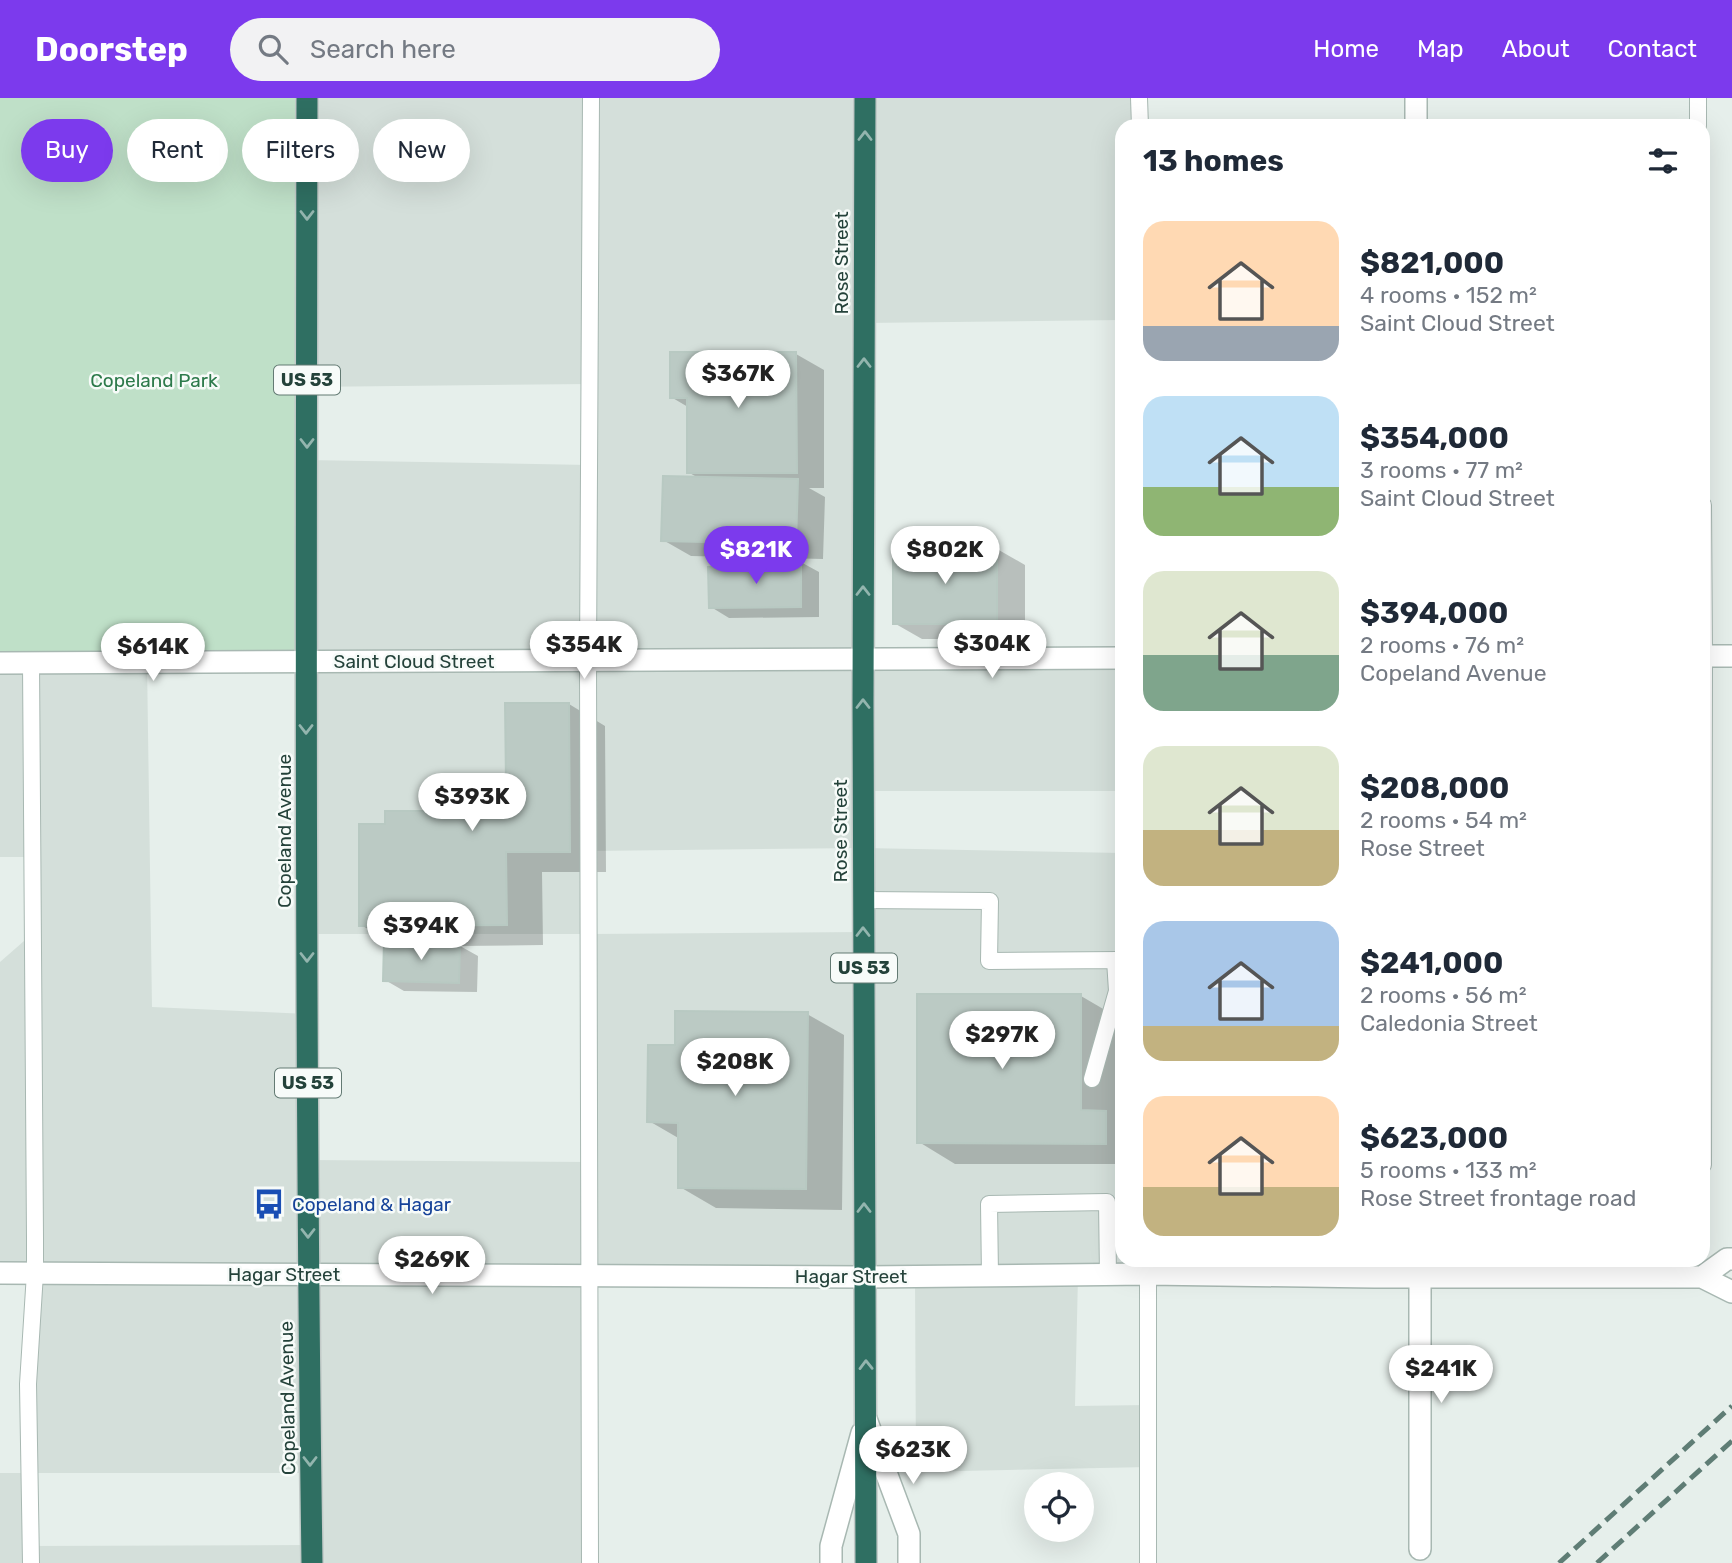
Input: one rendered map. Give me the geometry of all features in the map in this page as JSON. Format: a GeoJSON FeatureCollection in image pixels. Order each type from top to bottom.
{"type":"FeatureCollection","features":[{"type":"Feature","properties":{"kind":"highway","name":"Copeland Avenue"},"geometry":{"type":"LineString","coordinates":[[307,98],[306,661],[312,1563]]}},
{"type":"Feature","properties":{"kind":"highway","name":"Rose Street"},"geometry":{"type":"LineString","coordinates":[[865,98],[863,900],[866,1563]]}},
{"type":"Feature","properties":{"kind":"street"},"geometry":{"type":"LineString","coordinates":[[1416,98],[1416,119]]}},
{"type":"Feature","properties":{"kind":"street"},"geometry":{"type":"LineString","coordinates":[[1710,656],[1732,656]]}},
{"type":"Feature","properties":{"kind":"street","name":"Saint Cloud Street"},"geometry":{"type":"LineString","coordinates":[[0,663],[1115,658]]}},
{"type":"Feature","properties":{"kind":"street"},"geometry":{"type":"LineString","coordinates":[[1710,1265],[1732,1259]]}},
{"type":"Feature","properties":{"kind":"street","name":"Hagar Street"},"geometry":{"type":"LineString","coordinates":[[0,1273],[864,1277],[1108,1275],[1148,1267],[1702,1268],[1732,1292]]}},
{"type":"Feature","properties":{"kind":"street"},"geometry":{"type":"LineString","coordinates":[[1420,1268],[1420,1549]]}},
{"type":"Feature","properties":{"kind":"street"},"geometry":{"type":"LineString","coordinates":[[831,1563],[831,1546],[866,1418]]}},
{"type":"Feature","properties":{"kind":"street"},"geometry":{"type":"LineString","coordinates":[[866,1418],[909,1534],[909,1563]]}},
{"type":"Feature","properties":{"kind":"lane"},"geometry":{"type":"LineString","coordinates":[[590,1563],[588,660],[591,98]]}},
{"type":"Feature","properties":{"kind":"lane"},"geometry":{"type":"LineString","coordinates":[[1139,98],[1140,119]]}},
{"type":"Feature","properties":{"kind":"lane"},"geometry":{"type":"LineString","coordinates":[[1698,98],[1698,119]]}},
{"type":"Feature","properties":{"kind":"lane"},"geometry":{"type":"LineString","coordinates":[[31,663],[35,1273],[28,1384],[31,1563]]}},
{"type":"Feature","properties":{"kind":"lane"},"geometry":{"type":"LineString","coordinates":[[863,900],[990,901],[989,961],[1115,960]]}},
{"type":"Feature","properties":{"kind":"lane"},"geometry":{"type":"LineString","coordinates":[[1093,1079],[1115,998]]}},
{"type":"Feature","properties":{"kind":"lane"},"geometry":{"type":"LineString","coordinates":[[990,1275],[989,1204],[1114,1202],[1108,1275]]}},
{"type":"Feature","properties":{"kind":"lane"},"geometry":{"type":"LineString","coordinates":[[1148,1267],[1148,1563]]}},
{"type":"Feature","properties":{"kind":"shaded area"},"geometry":{"type":"Polygon","coordinates":[[[307,98],[1139,98],[1140,119],[1115,119],[1115,320],[864,323],[863,659],[1115,658],[1115,791],[863,791],[864,848],[1115,853],[1115,1267],[1148,1267],[1148,1274],[1078,1276],[1075,1406],[1148,1405],[1148,1467],[916,1472],[915,1277],[590,1275],[590,1563],[0,1563],[0,1473],[29,1473],[35,1273],[0,1273],[0,962],[32,934],[32,857],[0,857],[0,663],[147,662],[152,1007],[307,1014],[308,1160],[589,1162],[588,934],[307,934],[307,460],[589,465],[589,384],[307,387],[307,182],[359,182],[359,119],[307,119],[307,98]],[[863,848],[589,851],[589,934],[863,932],[863,848]],[[30,1473],[31,1546],[311,1545],[310,1473],[30,1473]]]}},
{"type":"Feature","properties":{"kind":"green space","name":"Copeland Park"},"geometry":{"type":"Polygon","coordinates":[[[0,98],[307,98],[307,119],[242,119],[242,182],[307,182],[306,661],[0,663],[0,98]]]}},
{"type":"Feature","properties":{"kind":"building"},"geometry":{"type":"Polygon","coordinates":[[[670,352],[796,352],[797,473],[687,473],[687,398],[670,398],[670,352]]]}},
{"type":"Feature","properties":{"kind":"building"},"geometry":{"type":"Polygon","coordinates":[[[663,476],[798,479],[796,544],[661,541],[663,476]]]}},
{"type":"Feature","properties":{"kind":"building"},"geometry":{"type":"Polygon","coordinates":[[[893,547],[997,547],[997,624],[893,624],[893,547]]]}},
{"type":"Feature","properties":{"kind":"building"},"geometry":{"type":"Polygon","coordinates":[[[769,560],[801,560],[801,607],[709,608],[708,567],[769,566],[769,560]]]}},
{"type":"Feature","properties":{"kind":"building"},"geometry":{"type":"Polygon","coordinates":[[[505,703],[569,703],[570,852],[506,852],[507,925],[359,926],[359,824],[385,824],[385,811],[442,811],[442,783],[506,782],[505,703]]]}},
{"type":"Feature","properties":{"kind":"building"},"geometry":{"type":"Polygon","coordinates":[[[384,941],[460,944],[459,983],[383,981],[384,941]]]}},
{"type":"Feature","properties":{"kind":"building"},"geometry":{"type":"Polygon","coordinates":[[[917,994],[1081,994],[1081,1110],[1106,1111],[1106,1144],[917,1143],[917,994]]]}},
{"type":"Feature","properties":{"kind":"building"},"geometry":{"type":"Polygon","coordinates":[[[675,1011],[808,1012],[806,1189],[678,1188],[678,1123],[647,1122],[648,1045],[675,1045],[675,1011]]]}},
{"type":"Feature","properties":{"kind":"railway"},"geometry":{"type":"LineString","coordinates":[[1559,1563],[1732,1406]]}},
{"type":"Feature","properties":{"kind":"railway"},"geometry":{"type":"LineString","coordinates":[[1597,1563],[1732,1441]]}},
{"type":"Feature","properties":{"kind":"place","name":"Copeland & Hagar"},"geometry":{"type":"Point","coordinates":[269,1204]}}]}
